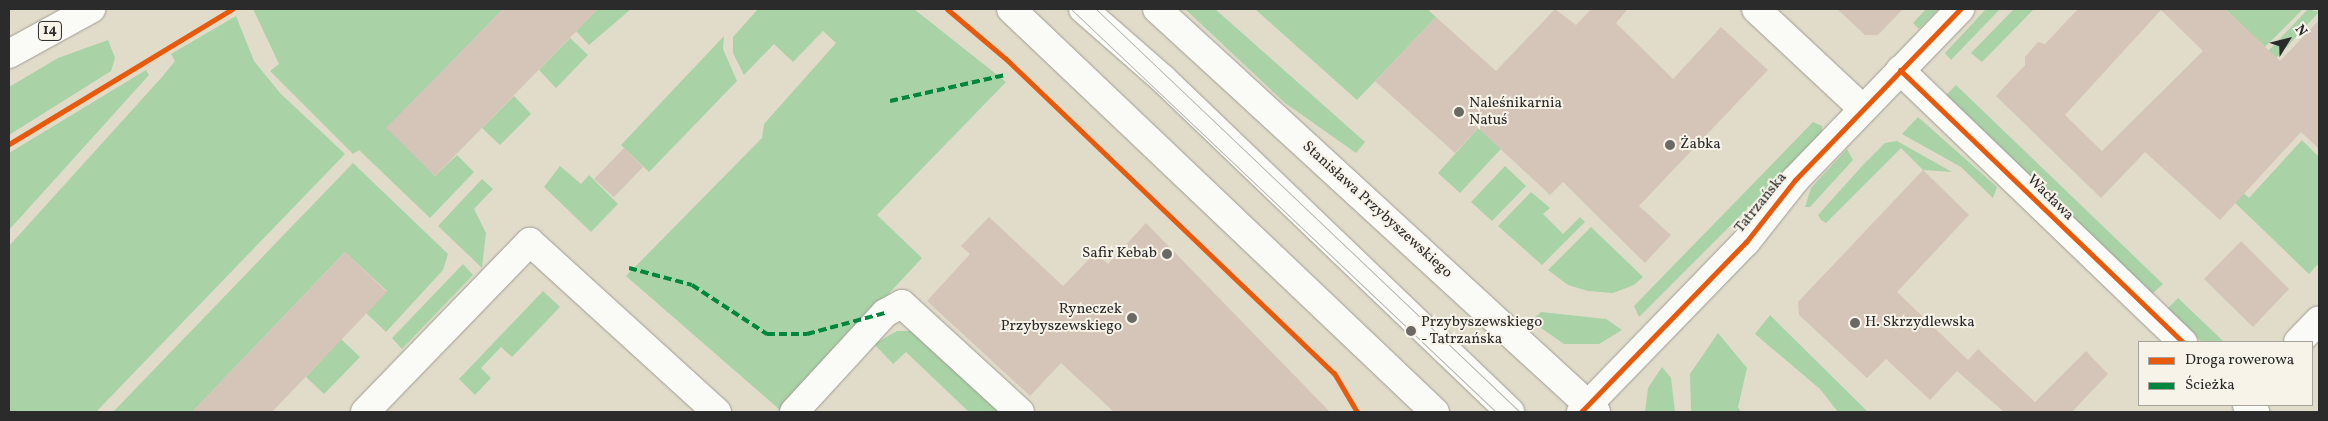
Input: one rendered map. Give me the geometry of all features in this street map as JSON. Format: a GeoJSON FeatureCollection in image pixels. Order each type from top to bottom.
{"type":"FeatureCollection","features":[{"type":"Feature","properties":{"kind":"main road","name":"14"},"geometry":{"type":"LineString","coordinates":[[9,54],[91,9]]}},
{"type":"Feature","properties":{"kind":"main road"},"geometry":{"type":"LineString","coordinates":[[1010,9],[1435,412]]}},
{"type":"Feature","properties":{"kind":"main road"},"geometry":{"type":"LineString","coordinates":[[1083,9],[1163,79],[1510,412]]}},
{"type":"Feature","properties":{"kind":"main road","name":"Stanisława Przybyszewskiego"},"geometry":{"type":"LineString","coordinates":[[1157,9],[1588,410]]}},
{"type":"Feature","properties":{"kind":"main road"},"geometry":{"type":"LineString","coordinates":[[1756,9],[1863,109]]}},
{"type":"Feature","properties":{"kind":"main road","name":"Tatrzańska"},"geometry":{"type":"LineString","coordinates":[[1588,410],[1746,242],[1795,180],[1960,9]]}},
{"type":"Feature","properties":{"kind":"main road","name":"Wacława"},"geometry":{"type":"LineString","coordinates":[[1900,70],[2183,341]]}},
{"type":"Feature","properties":{"kind":"main road"},"geometry":{"type":"LineString","coordinates":[[365,412],[530,242],[717,412]]}},
{"type":"Feature","properties":{"kind":"main road"},"geometry":{"type":"LineString","coordinates":[[794,412],[885,313],[902,304],[1020,412]]}},
{"type":"Feature","properties":{"kind":"main road"},"geometry":{"type":"LineString","coordinates":[[2299,341],[2319,320]]}},
{"type":"Feature","properties":{"kind":"green space"},"geometry":{"type":"Polygon","coordinates":[[[253,9],[503,9],[387,128],[435,176],[457,155],[474,172],[430,218],[359,150],[353,154],[270,71],[279,64],[253,9]]]}},
{"type":"Feature","properties":{"kind":"green space"},"geometry":{"type":"Polygon","coordinates":[[[598,9],[631,9],[589,45],[576,31],[598,9]]]}},
{"type":"Feature","properties":{"kind":"green space"},"geometry":{"type":"Polygon","coordinates":[[[758,9],[914,9],[1006,82],[877,215],[922,258],[780,410],[626,276],[762,138],[764,124],[836,43],[823,31],[793,62],[774,44],[744,75],[733,53],[733,37],[758,9]]]}},
{"type":"Feature","properties":{"kind":"green space"},"geometry":{"type":"Polygon","coordinates":[[[1185,9],[1215,9],[1365,142],[1356,153],[1285,103],[1185,9]]]}},
{"type":"Feature","properties":{"kind":"green space"},"geometry":{"type":"Polygon","coordinates":[[[1255,9],[1427,9],[1436,17],[1357,100],[1255,9]]]}},
{"type":"Feature","properties":{"kind":"green space"},"geometry":{"type":"Polygon","coordinates":[[[1926,9],[1939,9],[1919,29],[1913,23],[1926,9]]]}},
{"type":"Feature","properties":{"kind":"green space"},"geometry":{"type":"Polygon","coordinates":[[[1986,9],[2000,9],[1951,60],[1945,53],[1986,9]]]}},
{"type":"Feature","properties":{"kind":"green space"},"geometry":{"type":"Polygon","coordinates":[[[2014,9],[2034,9],[1982,62],[1971,53],[2014,9]]]}},
{"type":"Feature","properties":{"kind":"green space"},"geometry":{"type":"Polygon","coordinates":[[[2225,9],[2303,9],[2265,47],[2225,9]]]}},
{"type":"Feature","properties":{"kind":"green space"},"geometry":{"type":"Polygon","coordinates":[[[2308,9],[2319,12],[2194,147],[2249,198],[2302,140],[2319,157],[2319,263],[2309,274],[2177,147],[2308,9]]]}},
{"type":"Feature","properties":{"kind":"green space"},"geometry":{"type":"Polygon","coordinates":[[[236,16],[254,61],[280,93],[345,154],[96,412],[9,412],[9,246],[162,77],[175,61],[171,54],[236,16]]]}},
{"type":"Feature","properties":{"kind":"green space"},"geometry":{"type":"Polygon","coordinates":[[[724,36],[723,49],[737,81],[649,172],[621,145],[724,36]]]}},
{"type":"Feature","properties":{"kind":"green space"},"geometry":{"type":"Polygon","coordinates":[[[570,38],[588,55],[556,88],[539,70],[570,38]]]}},
{"type":"Feature","properties":{"kind":"green space"},"geometry":{"type":"Polygon","coordinates":[[[108,40],[115,58],[111,71],[9,135],[9,87],[58,58],[108,40]]]}},
{"type":"Feature","properties":{"kind":"green space"},"geometry":{"type":"Polygon","coordinates":[[[146,70],[149,75],[9,230],[9,153],[146,70]]]}},
{"type":"Feature","properties":{"kind":"green space"},"geometry":{"type":"Polygon","coordinates":[[[1956,85],[2163,284],[2152,294],[1945,96],[1956,85]]]}},
{"type":"Feature","properties":{"kind":"green space"},"geometry":{"type":"Polygon","coordinates":[[[1513,89],[1536,111],[1460,193],[1438,173],[1513,89]]]}},
{"type":"Feature","properties":{"kind":"green space"},"geometry":{"type":"Polygon","coordinates":[[[514,96],[531,114],[500,145],[482,128],[514,96]]]}},
{"type":"Feature","properties":{"kind":"green space"},"geometry":{"type":"Polygon","coordinates":[[[1918,117],[1997,187],[1993,198],[1961,167],[1902,134],[1918,117]]]}},
{"type":"Feature","properties":{"kind":"green space"},"geometry":{"type":"Polygon","coordinates":[[[1813,122],[1822,126],[1822,134],[1639,317],[1634,306],[1813,122]]]}},
{"type":"Feature","properties":{"kind":"green space"},"geometry":{"type":"Polygon","coordinates":[[[1897,141],[1952,172],[1923,170],[1901,148],[1826,223],[1821,220],[1818,215],[1863,165],[1885,143],[1897,141]]]}},
{"type":"Feature","properties":{"kind":"green space"},"geometry":{"type":"Polygon","coordinates":[[[1847,149],[1853,160],[1810,207],[1805,207],[1811,188],[1847,149]]]}},
{"type":"Feature","properties":{"kind":"green space"},"geometry":{"type":"Polygon","coordinates":[[[353,163],[448,254],[443,270],[386,332],[366,313],[387,291],[345,252],[192,412],[113,412],[353,163]]]}},
{"type":"Feature","properties":{"kind":"green space"},"geometry":{"type":"Polygon","coordinates":[[[560,166],[581,184],[589,175],[618,204],[591,232],[544,187],[560,166]]]}},
{"type":"Feature","properties":{"kind":"green space"},"geometry":{"type":"Polygon","coordinates":[[[1505,166],[1526,186],[1492,221],[1471,202],[1505,166]]]}},
{"type":"Feature","properties":{"kind":"green space"},"geometry":{"type":"Polygon","coordinates":[[[482,179],[493,189],[474,209],[486,233],[482,268],[438,226],[482,179]]]}},
{"type":"Feature","properties":{"kind":"green space"},"geometry":{"type":"Polygon","coordinates":[[[1531,192],[1550,208],[1543,214],[1563,234],[1580,217],[1585,222],[1542,265],[1498,226],[1531,192]]]}},
{"type":"Feature","properties":{"kind":"green space"},"geometry":{"type":"Polygon","coordinates":[[[1591,227],[1643,277],[1634,285],[1613,293],[1588,291],[1568,285],[1548,270],[1591,227]]]}},
{"type":"Feature","properties":{"kind":"green space"},"geometry":{"type":"Polygon","coordinates":[[[463,264],[473,275],[402,349],[392,338],[463,264]]]}},
{"type":"Feature","properties":{"kind":"green space"},"geometry":{"type":"Polygon","coordinates":[[[543,291],[560,307],[512,357],[501,347],[481,368],[491,378],[475,395],[459,379],[543,291]]]}},
{"type":"Feature","properties":{"kind":"green space"},"geometry":{"type":"Polygon","coordinates":[[[2178,298],[2223,341],[2201,341],[2167,309],[2178,298]]]}},
{"type":"Feature","properties":{"kind":"green space"},"geometry":{"type":"Polygon","coordinates":[[[1541,312],[1606,319],[1622,330],[1599,344],[1564,344],[1531,321],[1541,312]]]}},
{"type":"Feature","properties":{"kind":"green space"},"geometry":{"type":"Polygon","coordinates":[[[1770,315],[1868,412],[1838,412],[1820,389],[1755,334],[1770,315]]]}},
{"type":"Feature","properties":{"kind":"green space"},"geometry":{"type":"Polygon","coordinates":[[[897,331],[912,331],[1004,412],[969,412],[906,352],[893,364],[874,344],[897,331]]]}},
{"type":"Feature","properties":{"kind":"green space"},"geometry":{"type":"Polygon","coordinates":[[[1718,333],[1747,368],[1738,407],[1741,412],[1691,412],[1690,374],[1718,333]]]}},
{"type":"Feature","properties":{"kind":"green space"},"geometry":{"type":"Polygon","coordinates":[[[341,339],[360,357],[324,394],[306,377],[341,339]]]}},
{"type":"Feature","properties":{"kind":"green space"},"geometry":{"type":"Polygon","coordinates":[[[1662,367],[1671,378],[1675,412],[1645,412],[1648,388],[1662,367]]]}},
{"type":"Feature","properties":{"kind":"building"},"geometry":{"type":"Polygon","coordinates":[[[503,9],[598,9],[435,176],[386,128],[503,9]]]}},
{"type":"Feature","properties":{"kind":"building"},"geometry":{"type":"Polygon","coordinates":[[[1555,9],[1576,25],[1591,9],[1628,9],[1616,23],[1673,79],[1721,27],[1768,70],[1639,206],[1671,235],[1645,263],[1563,182],[1550,195],[1478,128],[1455,153],[1375,81],[1436,17],[1496,71],[1555,9]]]}},
{"type":"Feature","properties":{"kind":"building"},"geometry":{"type":"Polygon","coordinates":[[[1837,9],[1903,9],[1878,35],[1865,35],[1837,9]]]}},
{"type":"Feature","properties":{"kind":"building"},"geometry":{"type":"Polygon","coordinates":[[[2078,9],[2225,9],[2280,61],[2319,20],[2319,149],[2301,132],[2220,220],[2145,152],[2101,198],[1996,96],[2025,65],[2025,57],[2038,42],[2045,44],[2078,9]],[[2161,10],[2065,115],[2102,151],[2203,51],[2161,10]]]}},
{"type":"Feature","properties":{"kind":"building"},"geometry":{"type":"Polygon","coordinates":[[[624,148],[643,167],[614,197],[594,179],[624,148]]]}},
{"type":"Feature","properties":{"kind":"building"},"geometry":{"type":"Polygon","coordinates":[[[1923,170],[1969,215],[1897,292],[1968,360],[1978,349],[2035,402],[2086,351],[2108,374],[2072,412],[2004,412],[1957,371],[1930,400],[1886,359],[1867,378],[1799,315],[1798,302],[1923,170]]]}},
{"type":"Feature","properties":{"kind":"building","name":"Ryneczek Przybyszewskiego"},"geometry":{"type":"Polygon","coordinates":[[[989,217],[1063,286],[1095,253],[1108,264],[1146,223],[1330,412],[1114,412],[1061,363],[1030,396],[927,301],[970,254],[961,246],[989,217]]]}},
{"type":"Feature","properties":{"kind":"building"},"geometry":{"type":"Polygon","coordinates":[[[2241,241],[2289,289],[2253,327],[2204,279],[2241,241]]]}},
{"type":"Feature","properties":{"kind":"building"},"geometry":{"type":"Polygon","coordinates":[[[345,252],[387,292],[272,412],[192,412],[345,252]]]}},
{"type":"Feature","properties":{"kind":"tram line"},"geometry":{"type":"LineString","coordinates":[[1071,9],[1496,412]]}},
{"type":"Feature","properties":{"kind":"tram line"},"geometry":{"type":"LineString","coordinates":[[1096,9],[1520,412]]}},
{"type":"Feature","properties":{"kind":"marked path"},"geometry":{"type":"LineString","coordinates":[[890,101],[1005,75]]}},
{"type":"Feature","properties":{"kind":"marked path"},"geometry":{"type":"LineString","coordinates":[[629,268],[692,285],[767,334],[807,334],[885,313]]}},
{"type":"Feature","properties":{"kind":"cycle path"},"geometry":{"type":"LineString","coordinates":[[9,144],[232,9]]}},
{"type":"Feature","properties":{"kind":"cycle path"},"geometry":{"type":"LineString","coordinates":[[947,9],[1006,59],[1334,373],[1357,412]]}},
{"type":"Feature","properties":{"kind":"cycle path"},"geometry":{"type":"LineString","coordinates":[[1581,412],[1746,242],[1795,180],[1960,9]]}},
{"type":"Feature","properties":{"kind":"cycle path"},"geometry":{"type":"LineString","coordinates":[[1900,70],[2182,341]]}},
{"type":"Feature","properties":{"kind":"place","name":"Naleśnikarnia Natuś"},"geometry":{"type":"Point","coordinates":[1459,112]}},
{"type":"Feature","properties":{"kind":"place","name":"Żabka"},"geometry":{"type":"Point","coordinates":[1670,145]}},
{"type":"Feature","properties":{"kind":"place","name":"Safir Kebab"},"geometry":{"type":"Point","coordinates":[1167,254]}},
{"type":"Feature","properties":{"kind":"place","name":"Ryneczek Przybyszewskiego"},"geometry":{"type":"Point","coordinates":[1132,318]}},
{"type":"Feature","properties":{"kind":"place","name":"H. Skrzydlewska"},"geometry":{"type":"Point","coordinates":[1855,323]}},
{"type":"Feature","properties":{"kind":"place","name":"Przybyszewskiego - Tatrzańska"},"geometry":{"type":"Point","coordinates":[1411,331]}}]}
